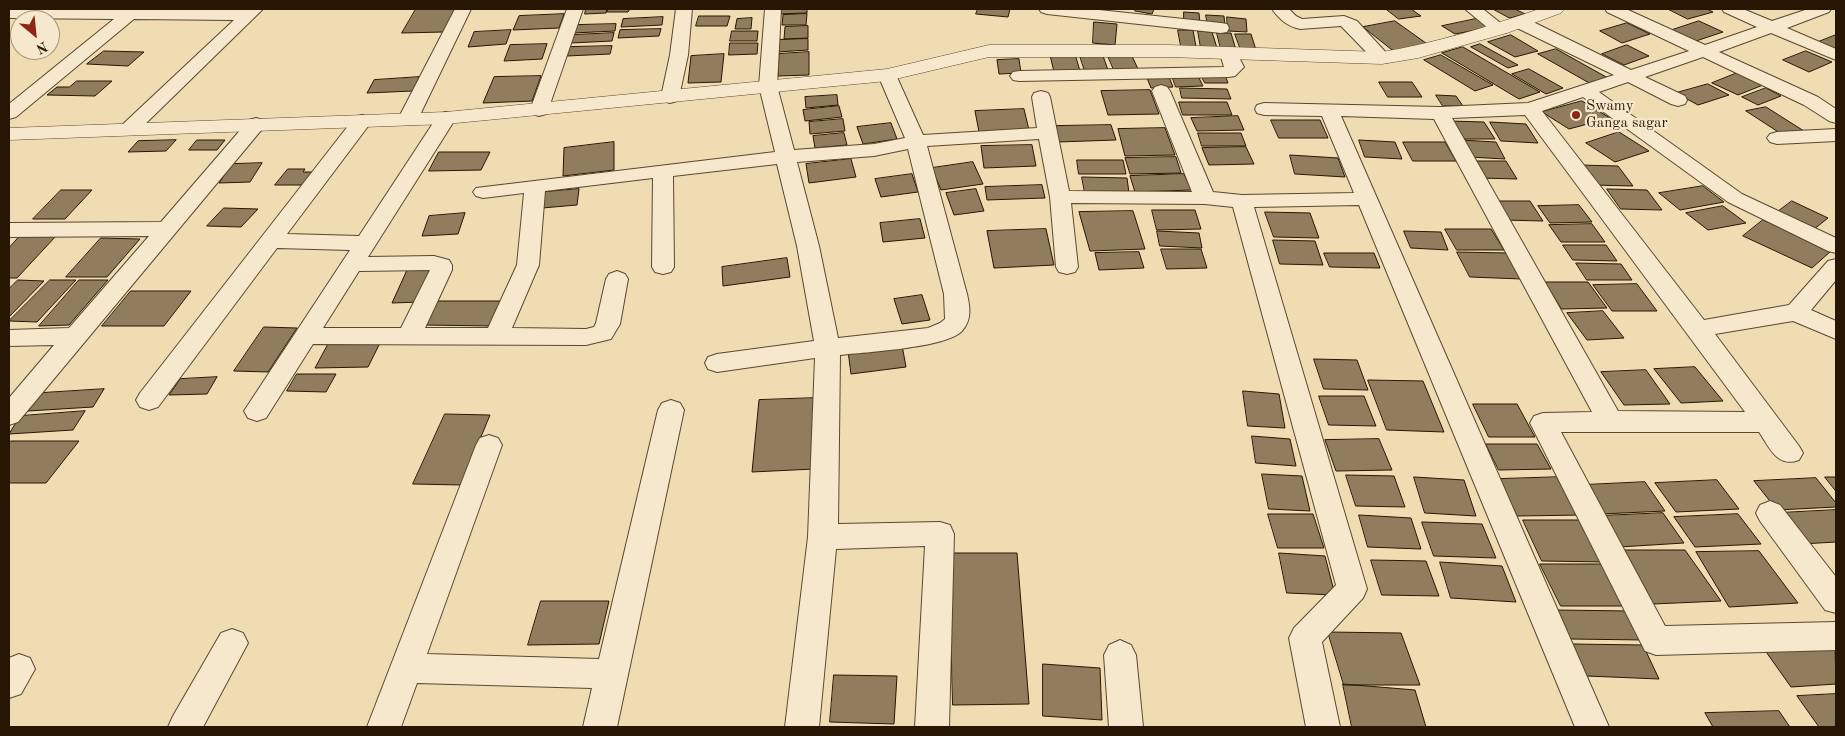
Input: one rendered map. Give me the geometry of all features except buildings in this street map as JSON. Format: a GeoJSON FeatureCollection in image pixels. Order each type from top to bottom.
{"type":"FeatureCollection","features":[{"type":"Feature","properties":{"kind":"street"},"geometry":{"type":"LineString","coordinates":[[408,119],[463,9]]}},
{"type":"Feature","properties":{"kind":"street"},"geometry":{"type":"LineString","coordinates":[[539,110],[575,9]]}},
{"type":"Feature","properties":{"kind":"street"},"geometry":{"type":"LineString","coordinates":[[670,97],[679,55],[684,9]]}},
{"type":"Feature","properties":{"kind":"street"},"geometry":{"type":"LineString","coordinates":[[773,9],[768,86],[808,246],[828,348],[823,537],[802,727]]}},
{"type":"Feature","properties":{"kind":"street"},"geometry":{"type":"LineString","coordinates":[[1047,9],[1173,16],[1221,28]]}},
{"type":"Feature","properties":{"kind":"street"},"geometry":{"type":"LineString","coordinates":[[1280,9],[1290,20],[1300,24],[1344,21],[1351,25],[1382,58]]}},
{"type":"Feature","properties":{"kind":"street"},"geometry":{"type":"LineString","coordinates":[[1474,9],[1678,100]]}},
{"type":"Feature","properties":{"kind":"street"},"geometry":{"type":"LineString","coordinates":[[9,134],[129,128],[446,118],[887,75],[989,51],[1168,51],[1382,58],[1418,52],[1509,26],[1555,9]]}},
{"type":"Feature","properties":{"kind":"street"},"geometry":{"type":"LineString","coordinates":[[1613,9],[1811,101],[1836,118]]}},
{"type":"Feature","properties":{"kind":"street"},"geometry":{"type":"LineString","coordinates":[[1730,9],[1773,26],[1836,55]]}},
{"type":"Feature","properties":{"kind":"street"},"geometry":{"type":"LineString","coordinates":[[1264,109],[1440,113],[1530,109],[1705,51],[1823,9]]}},
{"type":"Feature","properties":{"kind":"street"},"geometry":{"type":"LineString","coordinates":[[60,14],[133,11],[252,12]]}},
{"type":"Feature","properties":{"kind":"street"},"geometry":{"type":"LineString","coordinates":[[9,113],[133,11]]}},
{"type":"Feature","properties":{"kind":"street"},"geometry":{"type":"LineString","coordinates":[[129,128],[252,12]]}},
{"type":"Feature","properties":{"kind":"street"},"geometry":{"type":"LineString","coordinates":[[1168,51],[1173,16]]}},
{"type":"Feature","properties":{"kind":"street"},"geometry":{"type":"LineString","coordinates":[[1019,76],[1229,72],[1236,67],[1229,54]]}},
{"type":"Feature","properties":{"kind":"street"},"geometry":{"type":"LineString","coordinates":[[717,363],[928,336],[948,331],[959,320],[958,304],[953,283],[916,141],[887,75]]}},
{"type":"Feature","properties":{"kind":"street"},"geometry":{"type":"LineString","coordinates":[[1161,90],[1205,198]]}},
{"type":"Feature","properties":{"kind":"street"},"geometry":{"type":"LineString","coordinates":[[1586,91],[1735,198],[1836,246]]}},
{"type":"Feature","properties":{"kind":"street"},"geometry":{"type":"LineString","coordinates":[[1041,97],[1060,197],[1067,267]]}},
{"type":"Feature","properties":{"kind":"street"},"geometry":{"type":"LineString","coordinates":[[1530,109],[1698,329],[1789,453]]}},
{"type":"Feature","properties":{"kind":"street"},"geometry":{"type":"LineString","coordinates":[[1330,112],[1365,199],[1592,727]]}},
{"type":"Feature","properties":{"kind":"street"},"geometry":{"type":"LineString","coordinates":[[1440,113],[1610,421]]}},
{"type":"Feature","properties":{"kind":"street"},"geometry":{"type":"LineString","coordinates":[[257,411],[446,118]]}},
{"type":"Feature","properties":{"kind":"street"},"geometry":{"type":"LineString","coordinates":[[149,400],[362,121]]}},
{"type":"Feature","properties":{"kind":"street"},"geometry":{"type":"LineString","coordinates":[[9,415],[256,124]]}},
{"type":"Feature","properties":{"kind":"street"},"geometry":{"type":"LineString","coordinates":[[483,192],[785,157],[874,150],[916,141],[1048,134]]}},
{"type":"Feature","properties":{"kind":"street"},"geometry":{"type":"LineString","coordinates":[[1777,138],[1836,135]]}},
{"type":"Feature","properties":{"kind":"street"},"geometry":{"type":"LineString","coordinates":[[663,172],[663,267]]}},
{"type":"Feature","properties":{"kind":"street"},"geometry":{"type":"LineString","coordinates":[[497,336],[528,265],[535,187]]}},
{"type":"Feature","properties":{"kind":"street"},"geometry":{"type":"LineString","coordinates":[[1060,197],[1205,198],[1242,201],[1365,199]]}},
{"type":"Feature","properties":{"kind":"street"},"geometry":{"type":"LineString","coordinates":[[1242,201],[1352,589],[1306,638],[1323,727]]}},
{"type":"Feature","properties":{"kind":"street"},"geometry":{"type":"LineString","coordinates":[[9,230],[167,229]]}},
{"type":"Feature","properties":{"kind":"street"},"geometry":{"type":"LineString","coordinates":[[270,241],[365,243]]}},
{"type":"Feature","properties":{"kind":"street"},"geometry":{"type":"LineString","coordinates":[[352,264],[434,263],[441,265],[441,270],[408,336]]}},
{"type":"Feature","properties":{"kind":"street"},"geometry":{"type":"LineString","coordinates":[[1796,312],[1836,266]]}},
{"type":"Feature","properties":{"kind":"street"},"geometry":{"type":"LineString","coordinates":[[305,336],[586,337],[602,333],[608,324],[617,279]]}},
{"type":"Feature","properties":{"kind":"street"},"geometry":{"type":"LineString","coordinates":[[1698,329],[1796,312],[1836,331]]}},
{"type":"Feature","properties":{"kind":"street"},"geometry":{"type":"LineString","coordinates":[[9,338],[76,336]]}},
{"type":"Feature","properties":{"kind":"street"},"geometry":{"type":"LineString","coordinates":[[600,727],[671,410]]}},
{"type":"Feature","properties":{"kind":"street"},"geometry":{"type":"LineString","coordinates":[[1766,422],[1610,421],[1543,424],[1656,641],[1836,636]]}},
{"type":"Feature","properties":{"kind":"street"},"geometry":{"type":"LineString","coordinates":[[384,727],[489,445]]}},
{"type":"Feature","properties":{"kind":"street"},"geometry":{"type":"LineString","coordinates":[[1770,513],[1836,600]]}},
{"type":"Feature","properties":{"kind":"street"},"geometry":{"type":"LineString","coordinates":[[823,537],[940,534],[932,727]]}},
{"type":"Feature","properties":{"kind":"street"},"geometry":{"type":"LineString","coordinates":[[186,727],[232,643]]}},
{"type":"Feature","properties":{"kind":"street"},"geometry":{"type":"LineString","coordinates":[[1120,656],[1126,727]]}},
{"type":"Feature","properties":{"kind":"street"},"geometry":{"type":"LineString","coordinates":[[405,668],[611,674]]}},
{"type":"Feature","properties":{"kind":"place","name":"Swamy Ganga sagar"},"geometry":{"type":"Point","coordinates":[1576,115]}}]}
